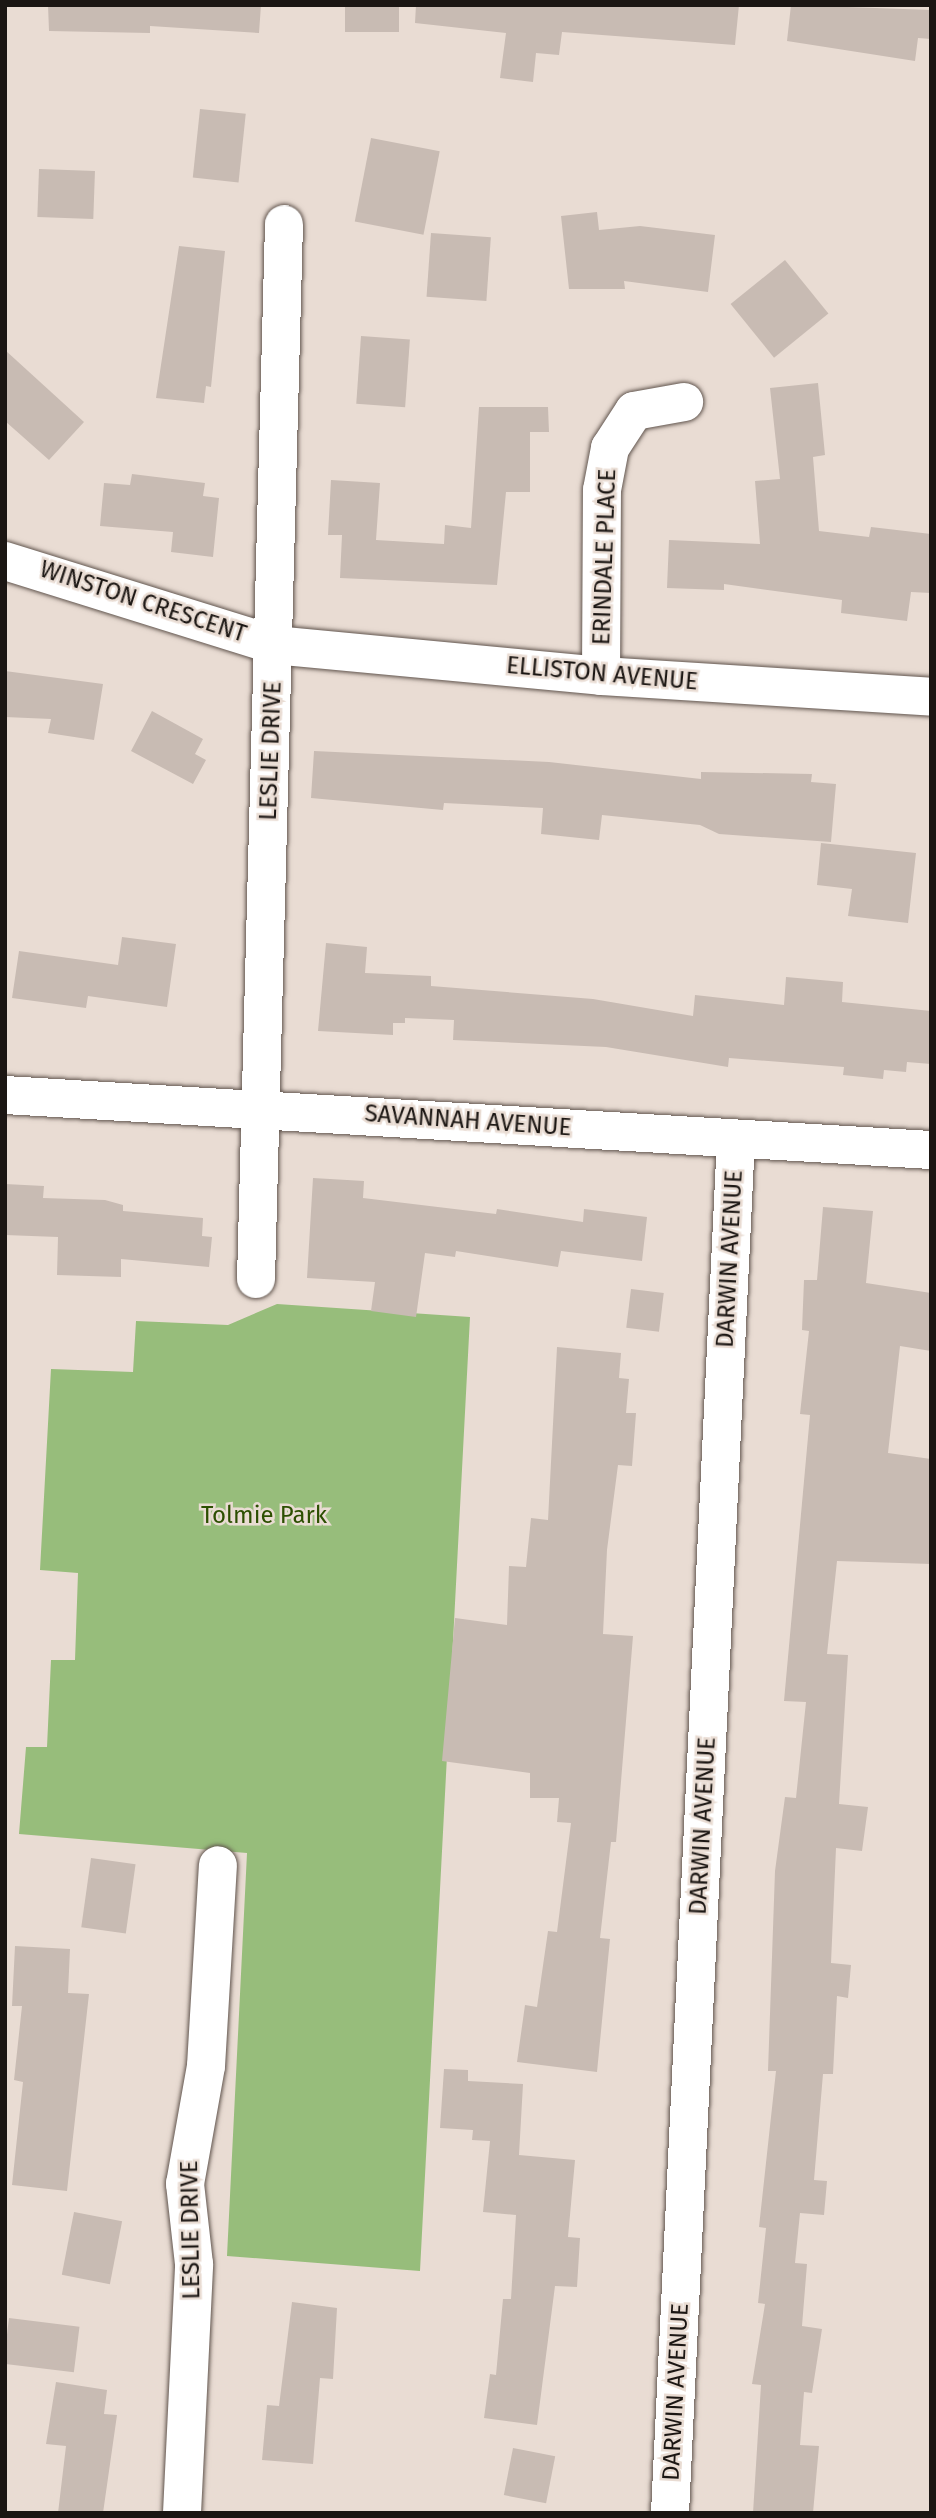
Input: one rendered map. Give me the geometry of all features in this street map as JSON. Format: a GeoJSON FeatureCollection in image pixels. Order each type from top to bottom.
{"type":"FeatureCollection","features":[{"type":"Feature","properties":{"kind":"street","name":"LESLIE DRIVE"},"geometry":{"type":"LineString","coordinates":[[256,1279],[284,224]]}},
{"type":"Feature","properties":{"kind":"street","name":"ERINDALE PLACE"},"geometry":{"type":"LineString","coordinates":[[601,676],[602,490],[610,448],[634,411],[684,402]]}},
{"type":"Feature","properties":{"kind":"street","name":"WINSTON CRESCENT"},"geometry":{"type":"LineString","coordinates":[[7,557],[274,645]]}},
{"type":"Feature","properties":{"kind":"street","name":"ELLISTON AVENUE"},"geometry":{"type":"LineString","coordinates":[[274,645],[601,676],[931,697]]}},
{"type":"Feature","properties":{"kind":"street","name":"SAVANNAH AVENUE"},"geometry":{"type":"LineString","coordinates":[[5,1095],[260,1108],[931,1150]]}},
{"type":"Feature","properties":{"kind":"street","name":"DARWIN AVENUE"},"geometry":{"type":"LineString","coordinates":[[670,2513],[736,1139]]}},
{"type":"Feature","properties":{"kind":"street","name":"LESLIE DRIVE"},"geometry":{"type":"LineString","coordinates":[[182,2513],[194,2264],[185,2184],[205,2066],[218,1866]]}},
{"type":"Feature","properties":{"kind":"green space","name":"Tolmie Park"},"geometry":{"type":"Polygon","coordinates":[[[277,1304],[470,1317],[420,2271],[227,2256],[247,1853],[19,1834],[26,1747],[47,1747],[51,1660],[75,1660],[78,1573],[40,1570],[51,1369],[133,1372],[136,1321],[228,1325],[277,1304]]]}},
{"type":"Feature","properties":{"kind":"building"},"geometry":{"type":"Polygon","coordinates":[[[48,5],[261,5],[259,33],[150,26],[150,33],[49,31],[48,5]]]}},
{"type":"Feature","properties":{"kind":"building"},"geometry":{"type":"Polygon","coordinates":[[[345,5],[399,5],[399,32],[345,32],[345,5]]]}},
{"type":"Feature","properties":{"kind":"building"},"geometry":{"type":"Polygon","coordinates":[[[416,5],[739,5],[735,45],[562,32],[559,55],[536,53],[533,82],[500,78],[506,33],[415,23],[416,5]]]}},
{"type":"Feature","properties":{"kind":"building"},"geometry":{"type":"Polygon","coordinates":[[[791,5],[931,10],[931,39],[918,38],[915,61],[787,41],[791,5]]]}},
{"type":"Feature","properties":{"kind":"building"},"geometry":{"type":"Polygon","coordinates":[[[200,109],[246,114],[239,182],[193,178],[200,109]]]}},
{"type":"Feature","properties":{"kind":"building"},"geometry":{"type":"Polygon","coordinates":[[[371,138],[440,151],[423,235],[355,221],[371,138]]]}},
{"type":"Feature","properties":{"kind":"building"},"geometry":{"type":"Polygon","coordinates":[[[39,169],[95,171],[93,219],[37,217],[39,169]]]}},
{"type":"Feature","properties":{"kind":"building"},"geometry":{"type":"Polygon","coordinates":[[[597,212],[599,230],[640,226],[715,235],[708,292],[624,281],[625,289],[569,289],[561,216],[597,212]]]}},
{"type":"Feature","properties":{"kind":"building"},"geometry":{"type":"Polygon","coordinates":[[[431,233],[491,237],[486,301],[427,297],[431,233]]]}},
{"type":"Feature","properties":{"kind":"building"},"geometry":{"type":"Polygon","coordinates":[[[179,246],[225,251],[211,387],[206,386],[204,403],[156,398],[179,246]]]}},
{"type":"Feature","properties":{"kind":"building"},"geometry":{"type":"Polygon","coordinates":[[[785,260],[828,314],[774,358],[731,304],[785,260]]]}},
{"type":"Feature","properties":{"kind":"building"},"geometry":{"type":"Polygon","coordinates":[[[361,336],[410,339],[405,407],[356,404],[361,336]]]}},
{"type":"Feature","properties":{"kind":"building"},"geometry":{"type":"Polygon","coordinates":[[[5,350],[84,422],[49,460],[5,421],[5,350]]]}},
{"type":"Feature","properties":{"kind":"building"},"geometry":{"type":"Polygon","coordinates":[[[818,383],[825,455],[813,457],[819,531],[869,537],[871,527],[931,534],[931,593],[911,592],[907,621],[841,613],[842,600],[724,584],[724,590],[667,588],[669,540],[760,544],[755,481],[780,479],[770,388],[818,383]]]}},
{"type":"Feature","properties":{"kind":"building"},"geometry":{"type":"Polygon","coordinates":[[[479,407],[548,407],[549,432],[530,432],[530,492],[506,492],[497,585],[340,578],[342,535],[328,535],[331,480],[380,483],[376,540],[444,544],[445,525],[471,528],[479,407]]]}},
{"type":"Feature","properties":{"kind":"building"},"geometry":{"type":"Polygon","coordinates":[[[132,474],[205,483],[203,496],[219,498],[213,557],[171,552],[173,532],[100,526],[104,483],[130,485],[132,474]]]}},
{"type":"Feature","properties":{"kind":"building"},"geometry":{"type":"Polygon","coordinates":[[[5,671],[103,684],[94,740],[48,733],[51,719],[5,717],[5,671]]]}},
{"type":"Feature","properties":{"kind":"building"},"geometry":{"type":"Polygon","coordinates":[[[152,711],[203,739],[195,754],[206,760],[193,784],[131,751],[152,711]]]}},
{"type":"Feature","properties":{"kind":"building"},"geometry":{"type":"Polygon","coordinates":[[[314,751],[549,762],[701,779],[701,772],[812,774],[811,782],[836,784],[831,842],[719,834],[700,825],[602,815],[599,840],[541,834],[543,808],[444,803],[443,810],[311,798],[314,751]]]}},
{"type":"Feature","properties":{"kind":"building"},"geometry":{"type":"Polygon","coordinates":[[[821,843],[916,853],[908,923],[848,916],[852,889],[817,885],[821,843]]]}},
{"type":"Feature","properties":{"kind":"building"},"geometry":{"type":"Polygon","coordinates":[[[122,937],[176,944],[167,1007],[88,996],[86,1008],[12,998],[19,951],[118,965],[122,937]]]}},
{"type":"Feature","properties":{"kind":"building"},"geometry":{"type":"Polygon","coordinates":[[[326,943],[367,947],[365,973],[431,976],[431,986],[593,999],[693,1016],[695,995],[784,1005],[786,977],[843,982],[842,1002],[931,1011],[931,1064],[907,1062],[906,1072],[884,1070],[883,1079],[843,1075],[844,1067],[729,1058],[728,1067],[606,1047],[453,1040],[454,1020],[405,1018],[405,1023],[393,1023],[393,1035],[318,1031],[326,943]]]}},
{"type":"Feature","properties":{"kind":"building"},"geometry":{"type":"Polygon","coordinates":[[[313,1178],[364,1181],[363,1198],[496,1214],[497,1209],[583,1222],[584,1209],[647,1217],[642,1261],[561,1251],[558,1267],[456,1251],[455,1257],[425,1253],[416,1317],[371,1311],[375,1282],[307,1278],[313,1178]]]}},
{"type":"Feature","properties":{"kind":"building"},"geometry":{"type":"Polygon","coordinates":[[[5,1184],[44,1186],[43,1198],[105,1200],[123,1205],[123,1211],[203,1218],[202,1236],[212,1237],[209,1267],[121,1259],[121,1277],[57,1275],[58,1237],[5,1235],[5,1184]]]}},
{"type":"Feature","properties":{"kind":"building"},"geometry":{"type":"Polygon","coordinates":[[[823,1207],[873,1211],[866,1283],[931,1293],[931,1351],[900,1346],[888,1453],[931,1459],[931,1564],[837,1561],[827,1654],[848,1655],[839,1804],[868,1807],[862,1851],[836,1848],[831,1963],[851,1965],[848,1998],[837,1996],[833,2074],[823,2074],[814,2180],[827,2181],[824,2215],[800,2213],[795,2263],[807,2264],[802,2326],[822,2329],[812,2393],[804,2392],[800,2445],[819,2446],[813,2513],[753,2513],[761,2385],[752,2384],[765,2304],[758,2303],[766,2228],[759,2227],[776,2071],[768,2071],[775,1871],[785,1797],[796,1798],[806,1702],[784,1701],[810,1415],[800,1414],[809,1331],[802,1330],[804,1280],[817,1280],[823,1207]]]}},
{"type":"Feature","properties":{"kind":"building"},"geometry":{"type":"Polygon","coordinates":[[[631,1289],[664,1293],[659,1332],[626,1328],[631,1289]]]}},
{"type":"Feature","properties":{"kind":"building"},"geometry":{"type":"Polygon","coordinates":[[[557,1347],[621,1353],[619,1378],[629,1379],[626,1413],[636,1413],[632,1466],[618,1465],[607,1550],[603,1634],[633,1636],[616,1842],[611,1842],[600,1938],[610,1939],[597,2072],[517,2062],[525,2005],[537,2007],[548,1931],[557,1932],[571,1823],[557,1822],[559,1798],[530,1798],[530,1773],[442,1761],[455,1618],[507,1625],[509,1566],[526,1567],[531,1518],[548,1520],[557,1347]]]}},
{"type":"Feature","properties":{"kind":"building"},"geometry":{"type":"Polygon","coordinates":[[[91,1858],[136,1864],[126,1934],[81,1927],[91,1858]]]}},
{"type":"Feature","properties":{"kind":"building"},"geometry":{"type":"Polygon","coordinates":[[[15,1946],[70,1949],[68,1993],[89,1994],[67,2191],[12,2185],[23,2082],[14,2080],[22,2006],[12,2006],[15,1946]]]}},
{"type":"Feature","properties":{"kind":"building"},"geometry":{"type":"Polygon","coordinates":[[[444,2069],[468,2070],[468,2081],[523,2084],[519,2155],[575,2160],[568,2237],[580,2238],[577,2287],[555,2286],[537,2425],[484,2418],[490,2374],[496,2375],[503,2299],[511,2299],[516,2215],[483,2212],[490,2141],[472,2140],[473,2130],[440,2128],[444,2069]]]}},
{"type":"Feature","properties":{"kind":"building"},"geometry":{"type":"Polygon","coordinates":[[[74,2212],[122,2221],[110,2284],[62,2275],[74,2212]]]}},
{"type":"Feature","properties":{"kind":"building"},"geometry":{"type":"Polygon","coordinates":[[[292,2302],[337,2308],[333,2379],[320,2378],[313,2464],[262,2460],[267,2405],[279,2406],[292,2302]]]}},
{"type":"Feature","properties":{"kind":"building"},"geometry":{"type":"Polygon","coordinates":[[[9,2318],[79,2327],[74,2372],[5,2364],[9,2318]]]}},
{"type":"Feature","properties":{"kind":"building"},"geometry":{"type":"Polygon","coordinates":[[[56,2382],[107,2390],[104,2414],[117,2415],[103,2513],[58,2513],[66,2446],[46,2444],[56,2382]]]}},
{"type":"Feature","properties":{"kind":"building"},"geometry":{"type":"Polygon","coordinates":[[[513,2448],[555,2456],[546,2503],[504,2495],[513,2448]]]}}]}
